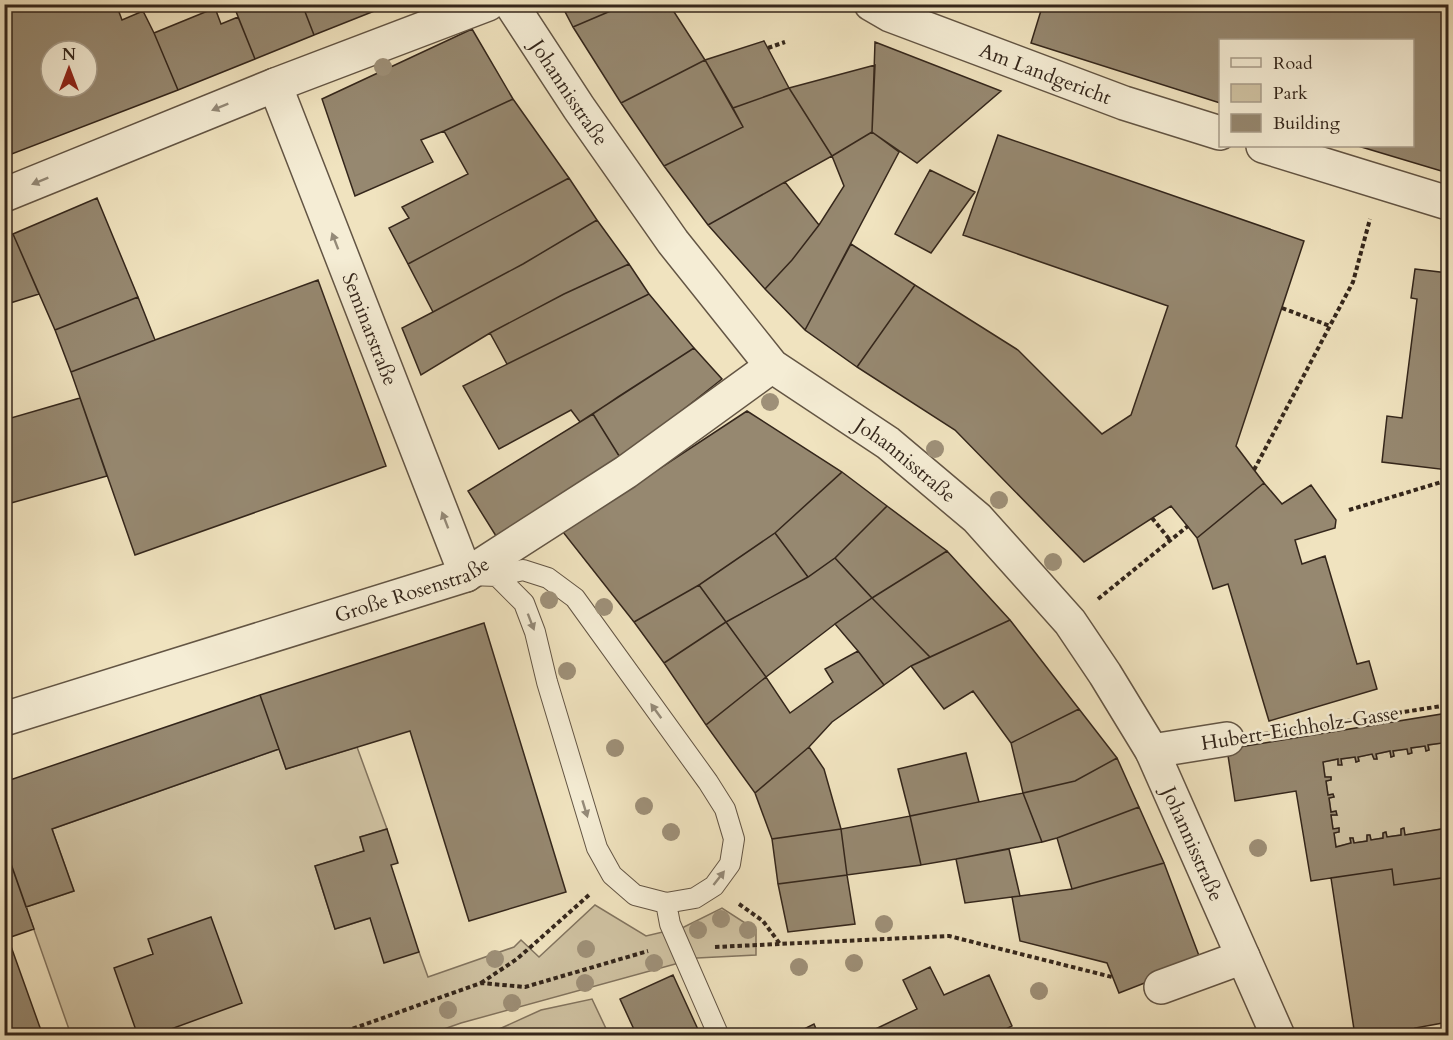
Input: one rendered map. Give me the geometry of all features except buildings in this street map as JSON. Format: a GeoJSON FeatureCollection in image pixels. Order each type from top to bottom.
{"type":"FeatureCollection","features":[{"type":"Feature","properties":{"kind":"street"},"geometry":{"type":"LineString","coordinates":[[4,195],[274,85],[488,4]]}},
{"type":"Feature","properties":{"kind":"street","name":"Johannisstraße"},"geometry":{"type":"LineString","coordinates":[[511,4],[579,108],[673,242],[772,366],[888,443],[977,518],[1070,622],[1152,751],[1278,1035]]}},
{"type":"Feature","properties":{"kind":"street","name":"Am Landgericht"},"geometry":{"type":"LineString","coordinates":[[872,4],[890,15],[1124,103],[1219,132]]}},
{"type":"Feature","properties":{"kind":"street","name":"Seminarstraße"},"geometry":{"type":"LineString","coordinates":[[274,85],[481,575]]}},
{"type":"Feature","properties":{"kind":"street"},"geometry":{"type":"LineString","coordinates":[[1281,148],[1449,203]]}},
{"type":"Feature","properties":{"kind":"street","name":"Große Rosenstraße"},"geometry":{"type":"LineString","coordinates":[[4,719],[481,575],[772,366]]}},
{"type":"Feature","properties":{"kind":"street","name":"Hubert-Eichholz-Gasse"},"geometry":{"type":"LineString","coordinates":[[1152,751],[1227,740]]}},
{"type":"Feature","properties":{"kind":"street"},"geometry":{"type":"LineString","coordinates":[[1161,987],[1243,957]]}},
{"type":"Feature","properties":{"kind":"lane"},"geometry":{"type":"LineString","coordinates":[[523,570],[548,578],[575,598],[708,782],[724,809],[734,839],[730,864],[714,886],[695,898],[666,903],[635,895],[612,875],[597,848],[547,682],[535,632],[524,603],[481,575],[523,570]]}},
{"type":"Feature","properties":{"kind":"lane"},"geometry":{"type":"LineString","coordinates":[[666,903],[670,924],[718,1034]]}},
{"type":"Feature","properties":{"kind":"path"},"geometry":{"type":"LineString","coordinates":[[768,48],[785,42]]}},
{"type":"Feature","properties":{"kind":"path"},"geometry":{"type":"LineString","coordinates":[[1254,470],[1353,282],[1380,182]]}},
{"type":"Feature","properties":{"kind":"path"},"geometry":{"type":"LineString","coordinates":[[1282,308],[1330,326]]}},
{"type":"Feature","properties":{"kind":"path"},"geometry":{"type":"LineString","coordinates":[[1349,510],[1449,480]]}},
{"type":"Feature","properties":{"kind":"path"},"geometry":{"type":"LineString","coordinates":[[1152,518],[1170,540]]}},
{"type":"Feature","properties":{"kind":"path"},"geometry":{"type":"LineString","coordinates":[[1070,622],[1188,526]]}},
{"type":"Feature","properties":{"kind":"path"},"geometry":{"type":"LineString","coordinates":[[1443,615],[1449,574]]}},
{"type":"Feature","properties":{"kind":"path","name":"Hubert-Eichholz-Gasse"},"geometry":{"type":"LineString","coordinates":[[1227,740],[1449,705]]}},
{"type":"Feature","properties":{"kind":"path"},"geometry":{"type":"LineString","coordinates":[[340,1035],[481,983],[517,959],[612,875]]}},
{"type":"Feature","properties":{"kind":"path"},"geometry":{"type":"LineString","coordinates":[[714,886],[763,921],[781,945]]}},
{"type":"Feature","properties":{"kind":"path"},"geometry":{"type":"LineString","coordinates":[[481,983],[525,987],[671,945],[692,948],[949,936],[1112,977]]}},
{"type":"Feature","properties":{"kind":"green space"},"geometry":{"type":"Polygon","coordinates":[[[1448,742],[1448,828],[1405,835],[1403,828],[1401,835],[1387,837],[1385,832],[1383,838],[1371,840],[1369,835],[1367,841],[1354,843],[1353,838],[1350,838],[1351,843],[1336,847],[1334,833],[1339,832],[1339,829],[1333,829],[1331,815],[1336,815],[1331,812],[1329,798],[1334,797],[1333,794],[1328,795],[1326,781],[1331,780],[1331,777],[1325,777],[1323,762],[1338,759],[1338,765],[1341,759],[1355,757],[1356,762],[1359,761],[1358,757],[1372,754],[1374,759],[1377,759],[1376,754],[1390,751],[1391,757],[1394,756],[1393,751],[1407,749],[1409,754],[1411,748],[1425,746],[1426,751],[1429,750],[1428,745],[1442,743],[1443,748],[1447,747],[1448,742]]]}},
{"type":"Feature","properties":{"kind":"green space"},"geometry":{"type":"Polygon","coordinates":[[[357,747],[387,829],[360,837],[364,851],[315,866],[335,929],[370,918],[419,952],[428,977],[514,947],[521,940],[539,957],[595,905],[646,936],[684,927],[722,908],[756,930],[756,955],[697,958],[461,1023],[427,1035],[71,1035],[26,907],[74,891],[52,829],[279,749],[286,769],[357,747]]]}},
{"type":"Feature","properties":{"kind":"green space"},"geometry":{"type":"Polygon","coordinates":[[[592,999],[609,1035],[486,1035],[541,1010],[592,999]]]}}]}
